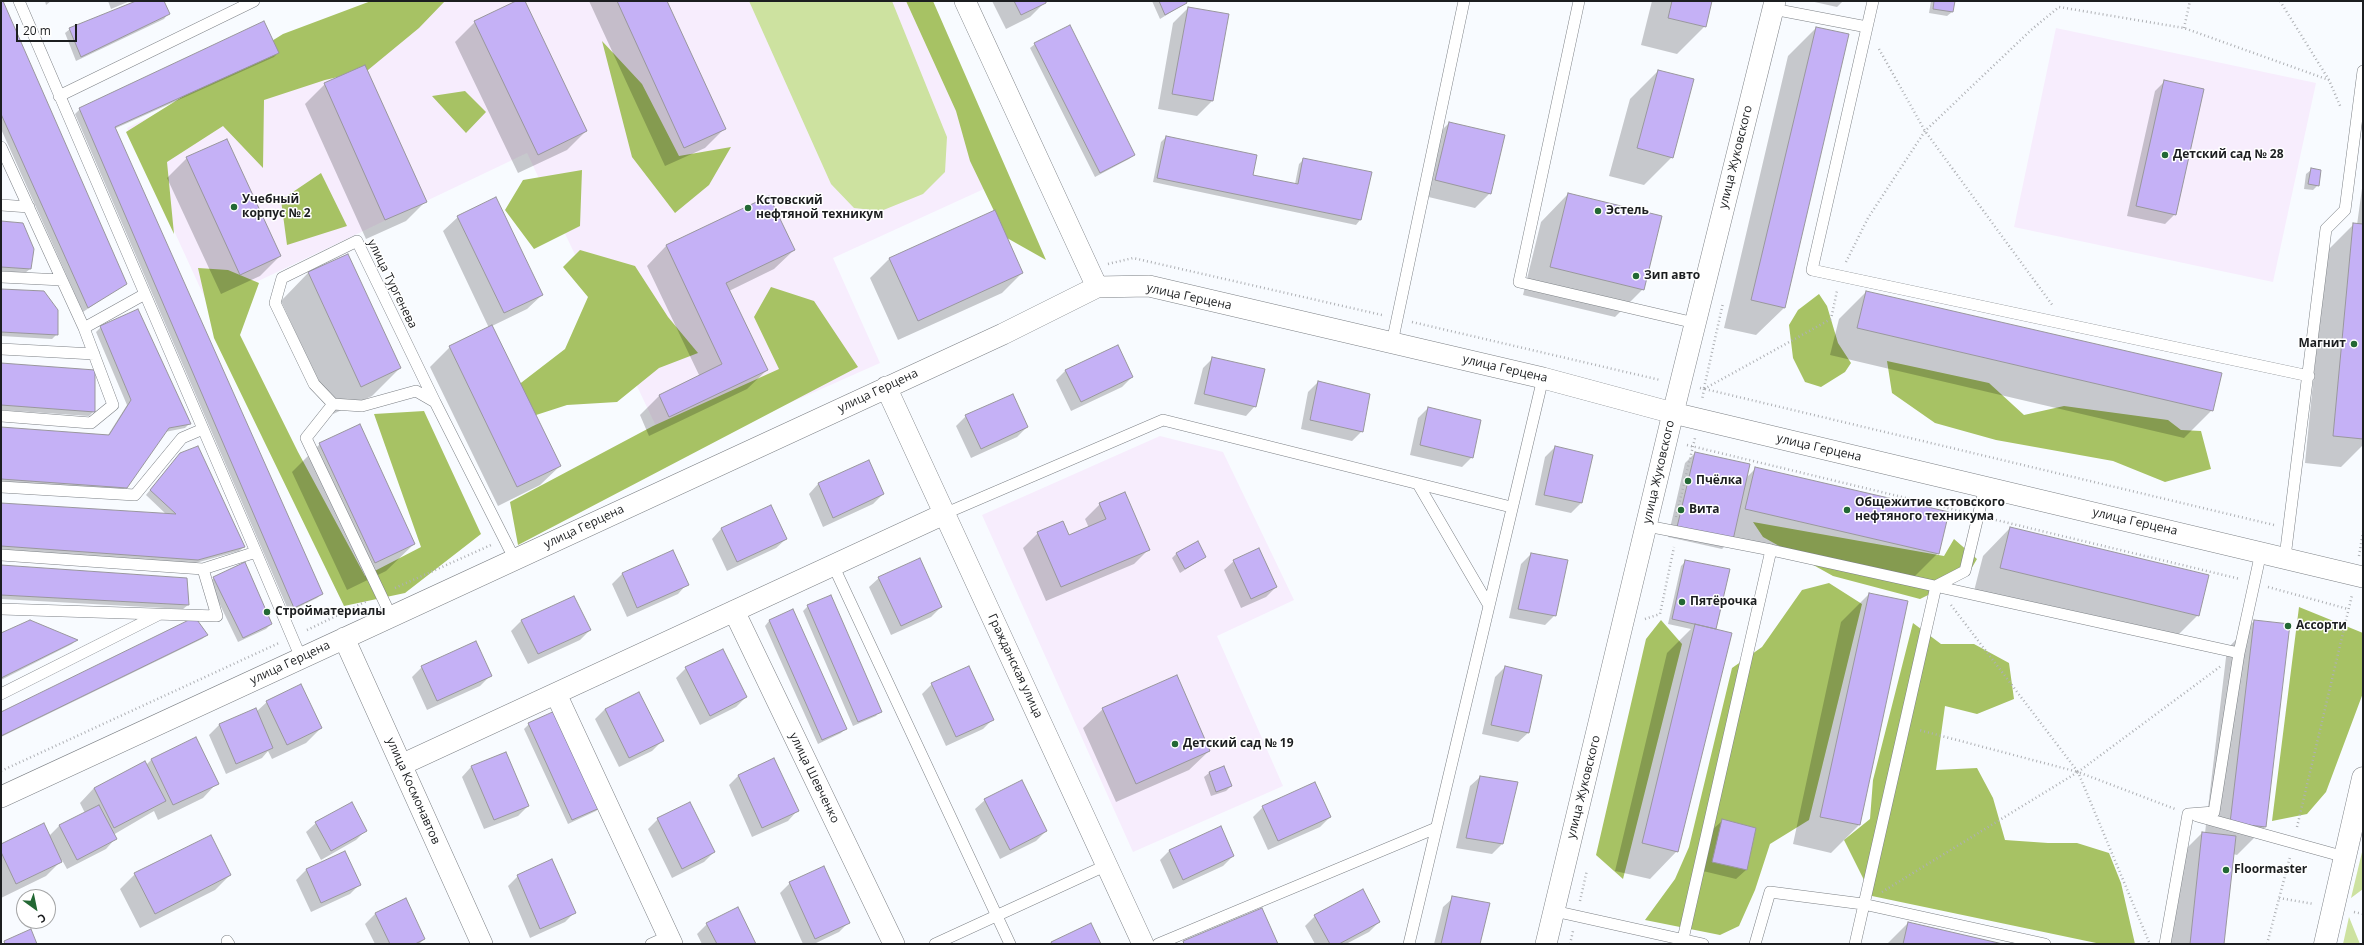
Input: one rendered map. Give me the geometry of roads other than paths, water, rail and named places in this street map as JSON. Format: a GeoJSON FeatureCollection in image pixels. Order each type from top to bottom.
{"type":"FeatureCollection","features":[{"type":"Feature","properties":{"kind":"street"},"geometry":{"type":"LineString","coordinates":[[965,1],[1087,269],[1097,287]]}},
{"type":"Feature","properties":{"kind":"street","name":"улица Жуковского"},"geometry":{"type":"LineString","coordinates":[[1546,944],[1647,526],[1672,413],[1774,5]]}},
{"type":"Feature","properties":{"kind":"street","name":"улица Герцена"},"geometry":{"type":"LineString","coordinates":[[1,797],[886,388],[1097,287],[1149,286],[1543,378],[1672,413],[2360,576]]}},
{"type":"Feature","properties":{"kind":"street","name":"Гражданская улица"},"geometry":{"type":"LineString","coordinates":[[886,388],[1143,944]]}},
{"type":"Feature","properties":{"kind":"street"},"geometry":{"type":"LineString","coordinates":[[402,765],[944,514]]}},
{"type":"Feature","properties":{"kind":"street","name":"улица Шевченко"},"geometry":{"type":"LineString","coordinates":[[734,612],[894,944]]}},
{"type":"Feature","properties":{"kind":"street","name":"улица Космонавтов"},"geometry":{"type":"LineString","coordinates":[[344,638],[482,944]]}},
{"type":"Feature","properties":{"kind":"street"},"geometry":{"type":"LineString","coordinates":[[556,694],[664,941]]}},
{"type":"Feature","properties":{"kind":"street"},"geometry":{"type":"LineString","coordinates":[[2325,944],[2363,778]]}},
{"type":"Feature","properties":{"kind":"lane"},"geometry":{"type":"LineString","coordinates":[[18,1],[301,658]]}},
{"type":"Feature","properties":{"kind":"lane"},"geometry":{"type":"LineString","coordinates":[[59,96],[254,1]]}},
{"type":"Feature","properties":{"kind":"lane"},"geometry":{"type":"LineString","coordinates":[[1392,343],[1464,1]]}},
{"type":"Feature","properties":{"kind":"lane"},"geometry":{"type":"LineString","coordinates":[[1579,1],[1519,282],[1695,323]]}},
{"type":"Feature","properties":{"kind":"lane"},"geometry":{"type":"LineString","coordinates":[[1873,1],[1812,270],[2309,376]]}},
{"type":"Feature","properties":{"kind":"lane"},"geometry":{"type":"LineString","coordinates":[[1774,5],[1867,27]]}},
{"type":"Feature","properties":{"kind":"lane"},"geometry":{"type":"LineString","coordinates":[[2285,557],[2309,376],[2326,229],[2345,210],[2363,71]]}},
{"type":"Feature","properties":{"kind":"lane"},"geometry":{"type":"LineString","coordinates":[[1,147],[84,328],[113,405],[91,422],[1,416]]}},
{"type":"Feature","properties":{"kind":"lane"},"geometry":{"type":"LineString","coordinates":[[1,205],[29,207]]}},
{"type":"Feature","properties":{"kind":"lane","name":"улица Тургенева"},"geometry":{"type":"LineString","coordinates":[[333,404],[314,384],[275,303],[282,278],[357,241],[435,402],[515,560]]}},
{"type":"Feature","properties":{"kind":"lane"},"geometry":{"type":"LineString","coordinates":[[1,277],[62,280]]}},
{"type":"Feature","properties":{"kind":"lane"},"geometry":{"type":"LineString","coordinates":[[84,328],[145,294]]}},
{"type":"Feature","properties":{"kind":"lane"},"geometry":{"type":"LineString","coordinates":[[1,349],[94,354]]}},
{"type":"Feature","properties":{"kind":"lane"},"geometry":{"type":"LineString","coordinates":[[1409,944],[1488,604],[1543,378]]}},
{"type":"Feature","properties":{"kind":"lane"},"geometry":{"type":"LineString","coordinates":[[391,616],[306,438],[333,404],[362,406],[416,391],[435,402]]}},
{"type":"Feature","properties":{"kind":"lane"},"geometry":{"type":"LineString","coordinates":[[944,514],[1163,420],[1511,507]]}},
{"type":"Feature","properties":{"kind":"lane"},"geometry":{"type":"LineString","coordinates":[[1,487],[135,495],[182,438],[203,429]]}},
{"type":"Feature","properties":{"kind":"lane"},"geometry":{"type":"LineString","coordinates":[[1418,484],[1488,604]]}},
{"type":"Feature","properties":{"kind":"lane"},"geometry":{"type":"LineString","coordinates":[[1855,944],[1936,586],[1965,571],[1985,487]]}},
{"type":"Feature","properties":{"kind":"lane"},"geometry":{"type":"LineString","coordinates":[[1647,526],[1772,550],[2239,653]]}},
{"type":"Feature","properties":{"kind":"lane"},"geometry":{"type":"LineString","coordinates":[[1682,939],[1772,550]]}},
{"type":"Feature","properties":{"kind":"lane"},"geometry":{"type":"LineString","coordinates":[[1,555],[203,569],[256,552]]}},
{"type":"Feature","properties":{"kind":"lane"},"geometry":{"type":"LineString","coordinates":[[2188,814],[2214,812],[2239,653],[2256,583],[2261,552]]}},
{"type":"Feature","properties":{"kind":"lane"},"geometry":{"type":"LineString","coordinates":[[833,565],[1010,944]]}},
{"type":"Feature","properties":{"kind":"lane"},"geometry":{"type":"LineString","coordinates":[[3,610],[217,616],[203,569]]}},
{"type":"Feature","properties":{"kind":"lane"},"geometry":{"type":"LineString","coordinates":[[1,694],[159,615]]}},
{"type":"Feature","properties":{"kind":"lane"},"geometry":{"type":"LineString","coordinates":[[2188,814],[2345,857]]}},
{"type":"Feature","properties":{"kind":"lane"},"geometry":{"type":"LineString","coordinates":[[2165,944],[2188,814]]}},
{"type":"Feature","properties":{"kind":"lane"},"geometry":{"type":"LineString","coordinates":[[1158,944],[1436,828]]}},
{"type":"Feature","properties":{"kind":"lane"},"geometry":{"type":"LineString","coordinates":[[935,944],[1107,865]]}},
{"type":"Feature","properties":{"kind":"lane"},"geometry":{"type":"LineString","coordinates":[[1755,944],[1770,892],[1863,904],[2045,944]]}},
{"type":"Feature","properties":{"kind":"lane"},"geometry":{"type":"LineString","coordinates":[[1554,911],[1703,944]]}},
{"type":"Feature","properties":{"kind":"place","name":"Детский сад № 28"},"geometry":{"type":"Point","coordinates":[2165,155]}},
{"type":"Feature","properties":{"kind":"place","name":"Учебный корпус № 2"},"geometry":{"type":"Point","coordinates":[234,207]}},
{"type":"Feature","properties":{"kind":"place","name":"Кстовский нефтяной техникум"},"geometry":{"type":"Point","coordinates":[748,208]}},
{"type":"Feature","properties":{"kind":"place","name":"Эстель"},"geometry":{"type":"Point","coordinates":[1598,211]}},
{"type":"Feature","properties":{"kind":"place","name":"Зип авто"},"geometry":{"type":"Point","coordinates":[1636,276]}},
{"type":"Feature","properties":{"kind":"place","name":"Магнит"},"geometry":{"type":"Point","coordinates":[2354,344]}},
{"type":"Feature","properties":{"kind":"place","name":"Пчёлка"},"geometry":{"type":"Point","coordinates":[1688,481]}},
{"type":"Feature","properties":{"kind":"place","name":"Вита"},"geometry":{"type":"Point","coordinates":[1681,510]}},
{"type":"Feature","properties":{"kind":"place","name":"Общежитие кстовского нефтяного техникума"},"geometry":{"type":"Point","coordinates":[1847,510]}},
{"type":"Feature","properties":{"kind":"place","name":"Пятёрочка"},"geometry":{"type":"Point","coordinates":[1682,602]}},
{"type":"Feature","properties":{"kind":"place","name":"Стройматериалы"},"geometry":{"type":"Point","coordinates":[267,612]}},
{"type":"Feature","properties":{"kind":"place","name":"Ассорти"},"geometry":{"type":"Point","coordinates":[2288,626]}},
{"type":"Feature","properties":{"kind":"place","name":"Детский сад № 19"},"geometry":{"type":"Point","coordinates":[1175,744]}},
{"type":"Feature","properties":{"kind":"place","name":"Floormaster"},"geometry":{"type":"Point","coordinates":[2226,870]}}]}
